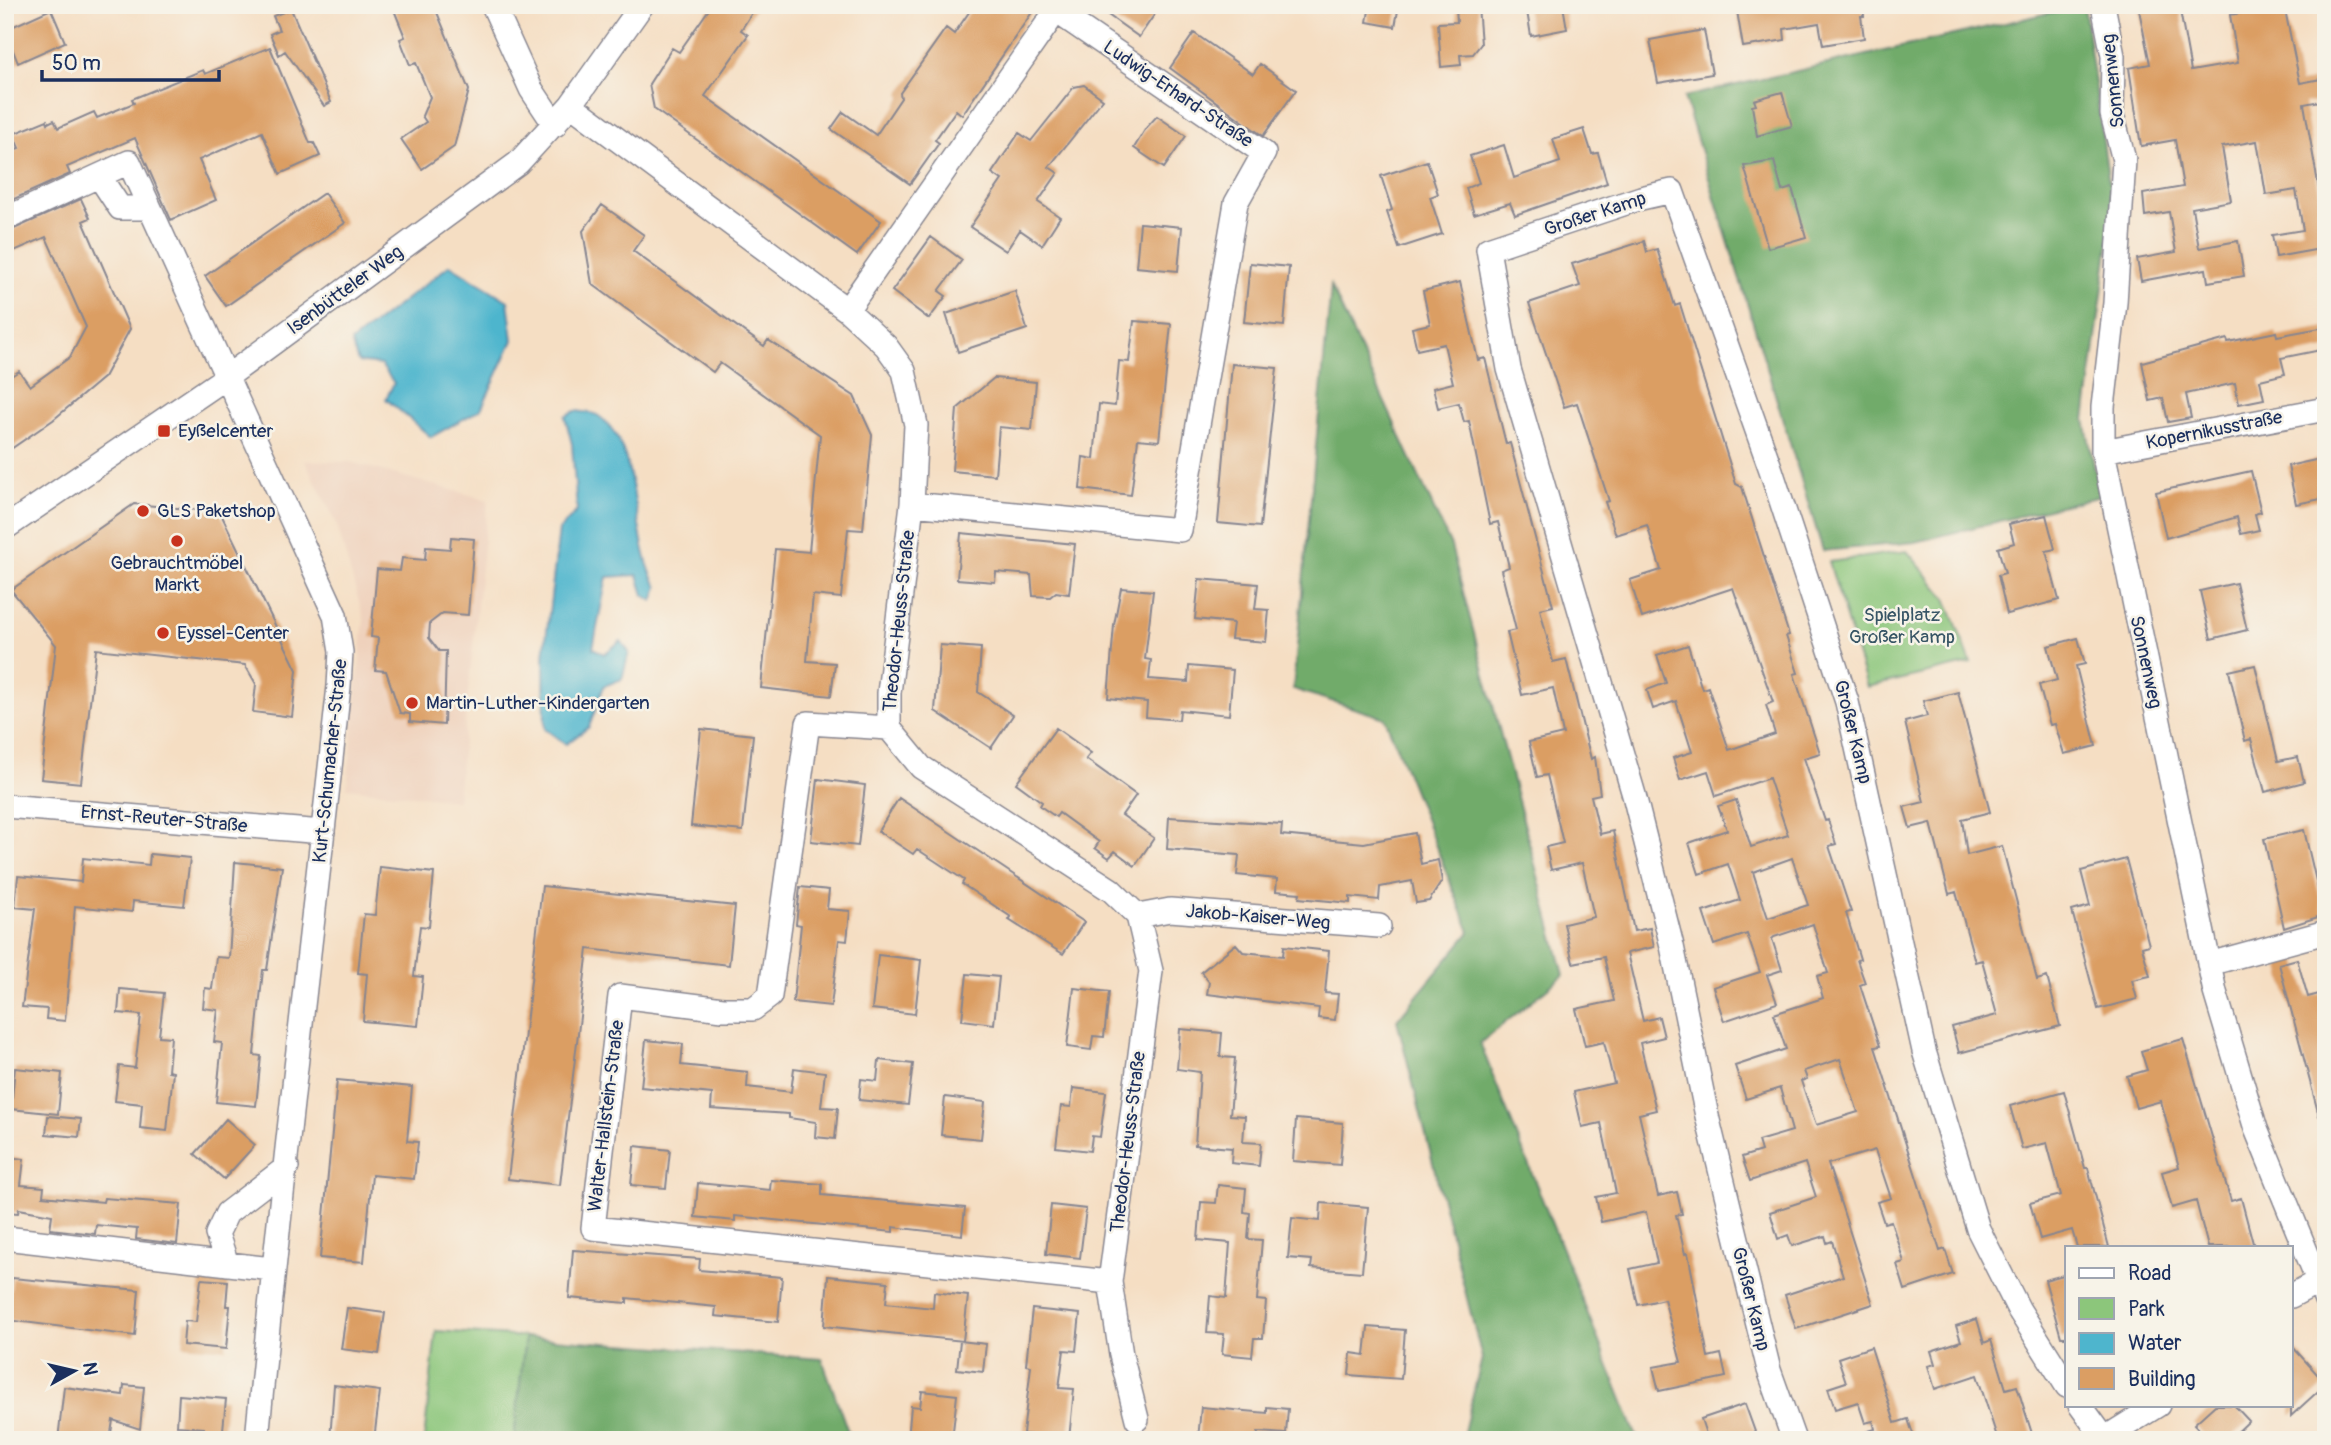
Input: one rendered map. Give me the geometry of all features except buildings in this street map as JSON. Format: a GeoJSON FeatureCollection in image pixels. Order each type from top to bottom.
{"type":"FeatureCollection","features":[{"type":"Feature","properties":{"kind":"street"},"geometry":{"type":"LineString","coordinates":[[493,5],[531,89],[555,125]]}},
{"type":"Feature","properties":{"kind":"street","name":"Isenbütteler Weg"},"geometry":{"type":"LineString","coordinates":[[5,528],[228,376],[518,163],[571,105],[642,5]]}},
{"type":"Feature","properties":{"kind":"street","name":"Sonnenweg"},"geometry":{"type":"LineString","coordinates":[[2103,5],[2113,55],[2112,114],[2124,160],[2115,303],[2103,407],[2103,452],[2209,964],[2256,1129],[2321,1291]]}},
{"type":"Feature","properties":{"kind":"street","name":"Ludwig-Erhard-Straße"},"geometry":{"type":"LineString","coordinates":[[847,310],[1056,11],[1264,153],[1236,203],[1180,530],[912,504]]}},
{"type":"Feature","properties":{"kind":"street","name":"Theodor-Heuss-Straße"},"geometry":{"type":"LineString","coordinates":[[571,105],[847,310],[886,346],[904,371],[916,425],[912,504],[889,693],[889,728],[921,767],[1111,890],[1138,916],[1151,971],[1110,1282],[1121,1355],[1137,1419]]}},
{"type":"Feature","properties":{"kind":"street","name":"Kurt-Schumacher-Straße"},"geometry":{"type":"LineString","coordinates":[[99,176],[129,162],[335,615],[341,652],[340,686],[287,1167],[272,1269],[257,1440]]}},
{"type":"Feature","properties":{"kind":"street"},"geometry":{"type":"LineString","coordinates":[[5,219],[99,176],[120,208],[149,208]]}},
{"type":"Feature","properties":{"kind":"street","name":"Großer Kamp"},"geometry":{"type":"LineString","coordinates":[[1794,1440],[1769,1370],[1707,1116],[1672,946],[1633,795],[1509,369],[1488,249],[1641,198],[1672,191],[1771,470],[1847,702],[1927,1060],[1978,1229],[2019,1310],[2065,1383]]}},
{"type":"Feature","properties":{"kind":"street","name":"Kopernikusstraße"},"geometry":{"type":"LineString","coordinates":[[2103,452],[2326,409]]}},
{"type":"Feature","properties":{"kind":"street","name":"Walter-Hallstein-Straße"},"geometry":{"type":"LineString","coordinates":[[889,728],[808,723],[770,996],[753,1009],[723,1009],[620,996],[593,1228],[1110,1282]]}},
{"type":"Feature","properties":{"kind":"street","name":"Ernst-Reuter-Straße"},"geometry":{"type":"LineString","coordinates":[[5,806],[323,832]]}},
{"type":"Feature","properties":{"kind":"street","name":"Jakob-Kaiser-Weg"},"geometry":{"type":"LineString","coordinates":[[1138,916],[1170,910],[1379,926]]}},
{"type":"Feature","properties":{"kind":"street"},"geometry":{"type":"LineString","coordinates":[[2209,964],[2326,932]]}},
{"type":"Feature","properties":{"kind":"street"},"geometry":{"type":"LineString","coordinates":[[227,1264],[217,1234],[227,1213],[287,1167]]}},
{"type":"Feature","properties":{"kind":"street"},"geometry":{"type":"LineString","coordinates":[[5,1238],[272,1269]]}},
{"type":"Feature","properties":{"kind":"street"},"geometry":{"type":"LineString","coordinates":[[2292,1296],[2321,1291]]}},
{"type":"Feature","properties":{"kind":"street"},"geometry":{"type":"LineString","coordinates":[[2081,1406],[2103,1439],[2156,1406]]}},
{"type":"Feature","properties":{"kind":"shaded area","name":"Martin-Luther-Kindergarten"},"geometry":{"type":"Polygon","coordinates":[[[305,461],[350,462],[488,500],[457,800],[347,788],[364,619],[336,522],[305,461]]]}},
{"type":"Feature","properties":{"kind":"green space"},"geometry":{"type":"Polygon","coordinates":[[[2084,5],[2113,212],[2085,420],[2100,496],[1916,542],[1823,551],[1684,97],[2084,5]]]}},
{"type":"Feature","properties":{"kind":"green space"},"geometry":{"type":"Polygon","coordinates":[[[1331,286],[1451,546],[1564,975],[1480,1043],[1638,1440],[1462,1440],[1482,1358],[1397,1020],[1470,932],[1385,718],[1293,689],[1331,286]]]}},
{"type":"Feature","properties":{"kind":"green space","name":"Spielplatz Großer Kamp"},"geometry":{"type":"Polygon","coordinates":[[[1907,551],[1946,598],[1971,663],[1867,687],[1829,562],[1907,551]]]}},
{"type":"Feature","properties":{"kind":"green space"},"geometry":{"type":"Polygon","coordinates":[[[436,1331],[525,1337],[514,1440],[424,1440],[436,1331]]]}},
{"type":"Feature","properties":{"kind":"green space"},"geometry":{"type":"Polygon","coordinates":[[[525,1337],[822,1359],[851,1440],[514,1440],[525,1337]]]}},
{"type":"Feature","properties":{"kind":"water"},"geometry":{"type":"Polygon","coordinates":[[[450,265],[508,301],[513,340],[481,409],[431,437],[386,399],[394,383],[381,365],[358,362],[351,342],[450,265]]]}},
{"type":"Feature","properties":{"kind":"water"},"geometry":{"type":"Polygon","coordinates":[[[575,411],[597,415],[612,429],[622,448],[643,547],[649,569],[658,587],[653,601],[644,595],[638,575],[607,577],[593,648],[604,654],[621,641],[629,652],[622,679],[604,686],[589,727],[566,744],[545,729],[544,656],[559,530],[577,511],[572,444],[565,416],[575,411]]]}},
{"type":"Feature","properties":{"kind":"place","name":"Eyßelcenter"},"geometry":{"type":"Point","coordinates":[164,431]}},
{"type":"Feature","properties":{"kind":"place","name":"GLS Paketshop"},"geometry":{"type":"Point","coordinates":[143,511]}},
{"type":"Feature","properties":{"kind":"place","name":"Gebrauchtmöbel Markt"},"geometry":{"type":"Point","coordinates":[177,541]}},
{"type":"Feature","properties":{"kind":"place","name":"Eyssel-Center"},"geometry":{"type":"Point","coordinates":[163,633]}},
{"type":"Feature","properties":{"kind":"place","name":"Martin-Luther-Kindergarten"},"geometry":{"type":"Point","coordinates":[412,703]}}]}
